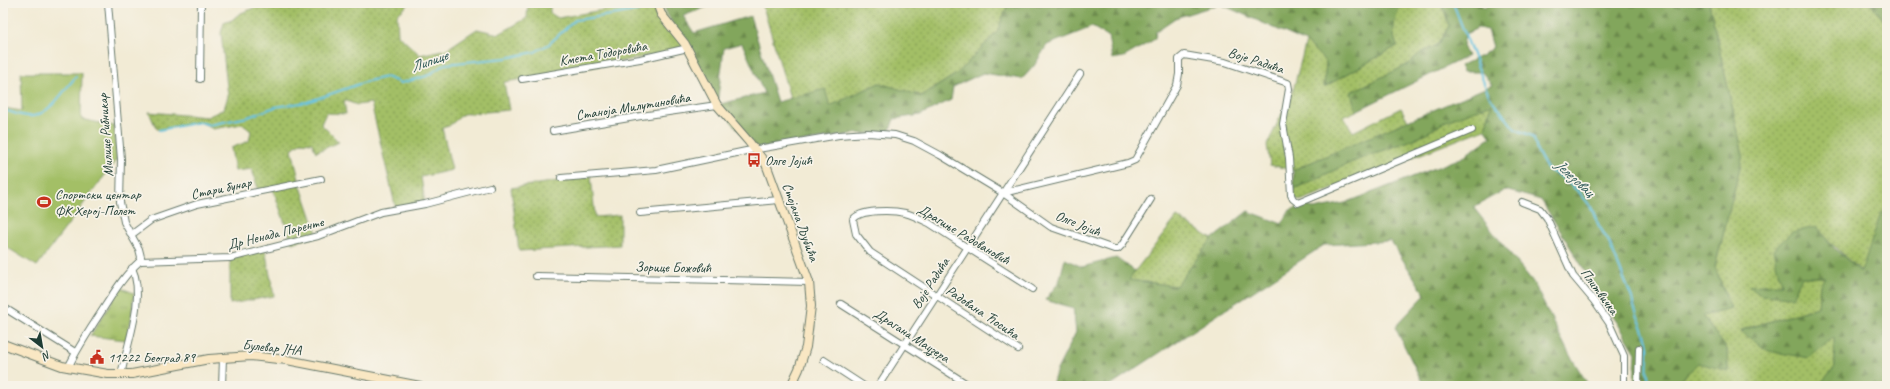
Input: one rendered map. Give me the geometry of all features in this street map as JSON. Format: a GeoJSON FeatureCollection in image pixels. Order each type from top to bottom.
{"type":"FeatureCollection","features":[{"type":"Feature","properties":{"kind":"main road","name":"Стојана Љубића"},"geometry":{"type":"LineString","coordinates":[[658,7],[688,48],[717,105],[766,164],[809,282],[811,306],[806,347],[799,370],[791,386]]}},
{"type":"Feature","properties":{"kind":"main road","name":"Булевар ЈНА"},"geometry":{"type":"LineString","coordinates":[[3,344],[68,368],[88,372],[121,375],[154,371],[223,358],[251,356],[268,357],[420,386]]}},
{"type":"Feature","properties":{"kind":"street","name":"Милице Рибникар"},"geometry":{"type":"LineString","coordinates":[[108,3],[121,159],[120,202],[124,222],[139,249],[141,257],[140,261]]}},
{"type":"Feature","properties":{"kind":"street"},"geometry":{"type":"LineString","coordinates":[[200,79],[201,3]]}},
{"type":"Feature","properties":{"kind":"street","name":"Кмета Тодоровића"},"geometry":{"type":"LineString","coordinates":[[522,79],[640,59],[688,48]]}},
{"type":"Feature","properties":{"kind":"street","name":"Воје Радића"},"geometry":{"type":"LineString","coordinates":[[1003,194],[1128,163],[1134,160],[1177,85],[1179,59],[1184,55],[1225,62],[1288,83],[1289,89],[1283,124],[1290,165],[1291,195],[1298,203],[1472,130]]}},
{"type":"Feature","properties":{"kind":"street","name":"Воје Радића"},"geometry":{"type":"LineString","coordinates":[[878,386],[1080,74]]}},
{"type":"Feature","properties":{"kind":"street","name":"Станоја Милутиновића"},"geometry":{"type":"LineString","coordinates":[[553,131],[717,105]]}},
{"type":"Feature","properties":{"kind":"street","name":"Олге Јојић"},"geometry":{"type":"LineString","coordinates":[[561,178],[656,170],[755,149],[852,134],[868,133],[895,135],[927,147],[1003,194],[1052,227],[1114,249],[1118,249],[1122,245],[1151,199]]}},
{"type":"Feature","properties":{"kind":"street","name":"Стари бунар"},"geometry":{"type":"LineString","coordinates":[[132,235],[151,220],[197,204],[321,179]]}},
{"type":"Feature","properties":{"kind":"street","name":"Др Ненада Паренте"},"geometry":{"type":"LineString","coordinates":[[140,261],[230,258],[324,234],[364,216],[425,204],[490,188]]}},
{"type":"Feature","properties":{"kind":"street"},"geometry":{"type":"LineString","coordinates":[[640,213],[779,200]]}},
{"type":"Feature","properties":{"kind":"street","name":"Плитвичка"},"geometry":{"type":"LineString","coordinates":[[1522,202],[1540,209],[1547,218],[1573,276],[1594,301],[1609,323],[1624,356],[1624,386]]}},
{"type":"Feature","properties":{"kind":"street","name":"Драгиње Радовановић"},"geometry":{"type":"LineString","coordinates":[[856,216],[877,211],[905,213],[929,223],[1032,289]]}},
{"type":"Feature","properties":{"kind":"street","name":"Радована Ћосића"},"geometry":{"type":"LineString","coordinates":[[856,216],[853,220],[856,234],[866,248],[1018,350]]}},
{"type":"Feature","properties":{"kind":"street"},"geometry":{"type":"LineString","coordinates":[[68,368],[75,352],[117,286],[140,261]]}},
{"type":"Feature","properties":{"kind":"street"},"geometry":{"type":"LineString","coordinates":[[121,375],[136,308],[137,282],[132,268]]}},
{"type":"Feature","properties":{"kind":"street","name":"Зорице Божовић"},"geometry":{"type":"LineString","coordinates":[[536,276],[809,282]]}},
{"type":"Feature","properties":{"kind":"street","name":"Драгана Маузера"},"geometry":{"type":"LineString","coordinates":[[841,304],[970,386]]}},
{"type":"Feature","properties":{"kind":"street"},"geometry":{"type":"LineString","coordinates":[[3,307],[75,352]]}},
{"type":"Feature","properties":{"kind":"street"},"geometry":{"type":"LineString","coordinates":[[1638,348],[1638,386]]}},
{"type":"Feature","properties":{"kind":"street"},"geometry":{"type":"LineString","coordinates":[[222,386],[223,358]]}},
{"type":"Feature","properties":{"kind":"street"},"geometry":{"type":"LineString","coordinates":[[824,360],[864,386]]}},
{"type":"Feature","properties":{"kind":"green space"},"geometry":{"type":"Polygon","coordinates":[[[265,3],[410,3],[397,15],[398,35],[420,55],[447,49],[477,29],[499,34],[527,18],[528,3],[553,3],[550,5],[550,13],[558,18],[640,3],[657,3],[688,48],[553,75],[504,82],[509,110],[463,114],[449,126],[442,128],[452,170],[421,177],[425,204],[396,209],[371,103],[357,105],[344,100],[346,114],[326,113],[321,124],[339,142],[316,152],[312,143],[301,142],[292,149],[300,184],[318,236],[292,243],[273,189],[259,192],[252,169],[235,171],[231,148],[249,141],[251,131],[242,124],[213,129],[200,122],[159,130],[156,128],[149,112],[207,117],[224,109],[228,96],[221,33],[224,23],[232,20],[239,14],[265,3]]]}},
{"type":"Feature","properties":{"kind":"green space"},"geometry":{"type":"Polygon","coordinates":[[[663,3],[717,3],[683,16],[694,33],[750,16],[777,102],[825,89],[830,106],[879,83],[922,96],[958,73],[997,32],[1008,4],[1010,3],[1401,3],[1394,24],[1394,35],[1397,46],[1324,87],[1326,62],[1306,42],[1220,4],[1175,18],[1156,31],[1155,39],[1124,57],[1112,59],[1108,36],[1092,27],[1047,45],[1034,66],[1022,79],[983,73],[953,87],[951,100],[920,115],[894,119],[889,132],[852,134],[755,149],[717,105],[685,44],[666,12],[663,3]],[[742,43],[724,48],[717,105],[764,93],[742,43]]]}},
{"type":"Feature","properties":{"kind":"green space"},"geometry":{"type":"Polygon","coordinates":[[[762,3],[1010,3],[1008,4],[997,32],[958,73],[921,96],[879,83],[830,106],[824,90],[790,98],[762,3]]]}},
{"type":"Feature","properties":{"kind":"green space"},"geometry":{"type":"Polygon","coordinates":[[[1401,3],[1442,3],[1449,26],[1437,45],[1419,54],[1407,65],[1351,92],[1356,111],[1344,117],[1353,132],[1401,108],[1408,121],[1293,170],[1270,165],[1267,145],[1293,90],[1306,42],[1326,62],[1324,87],[1397,46],[1394,35],[1394,24],[1401,3]]]}},
{"type":"Feature","properties":{"kind":"green space"},"geometry":{"type":"Polygon","coordinates":[[[1442,3],[1479,3],[1485,8],[1489,3],[1709,3],[1743,155],[1715,267],[1731,309],[1702,316],[1727,349],[1728,371],[1699,363],[1681,379],[1685,386],[1634,386],[1636,353],[1541,200],[1505,190],[1473,207],[1533,282],[1568,352],[1589,386],[1424,386],[1395,327],[1425,295],[1391,241],[1324,245],[1109,386],[1052,386],[1056,372],[1076,332],[1073,308],[1045,300],[1059,282],[1065,259],[1082,267],[1116,258],[1135,271],[1129,280],[1176,286],[1212,239],[1248,211],[1282,224],[1290,210],[1307,205],[1314,209],[1345,203],[1461,158],[1491,137],[1485,129],[1492,104],[1446,121],[1420,137],[1352,162],[1294,189],[1293,170],[1492,85],[1482,72],[1463,72],[1460,66],[1483,55],[1493,47],[1488,30],[1478,28],[1465,34],[1463,45],[1468,56],[1356,111],[1351,92],[1407,65],[1419,54],[1438,45],[1449,26],[1442,3]]]}},
{"type":"Feature","properties":{"kind":"green space"},"geometry":{"type":"Polygon","coordinates":[[[1709,3],[1871,3],[1887,25],[1887,290],[1867,276],[1850,261],[1817,227],[1781,284],[1749,286],[1761,295],[1802,277],[1826,277],[1820,285],[1818,307],[1741,330],[1834,336],[1835,367],[1818,386],[1685,386],[1681,379],[1699,363],[1728,370],[1727,349],[1702,316],[1731,309],[1715,268],[1743,155],[1709,3]]]}},
{"type":"Feature","properties":{"kind":"green space"},"geometry":{"type":"Polygon","coordinates":[[[1871,3],[1887,3],[1887,25],[1871,3]]]}},
{"type":"Feature","properties":{"kind":"green space","name":"Спортски центар ФК Херој-Полет"},"geometry":{"type":"Polygon","coordinates":[[[21,73],[82,73],[81,119],[114,126],[117,159],[37,266],[3,245],[3,108],[22,111],[21,73]]]}},
{"type":"Feature","properties":{"kind":"green space"},"geometry":{"type":"Polygon","coordinates":[[[1492,104],[1485,129],[1300,201],[1293,197],[1294,189],[1352,162],[1420,137],[1446,121],[1492,104]]]}},
{"type":"Feature","properties":{"kind":"green space"},"geometry":{"type":"Polygon","coordinates":[[[591,176],[595,217],[620,215],[620,245],[519,251],[511,188],[591,176]]]}},
{"type":"Feature","properties":{"kind":"green space"},"geometry":{"type":"Polygon","coordinates":[[[1887,211],[1887,386],[1818,386],[1835,367],[1834,337],[1809,358],[1768,351],[1740,331],[1818,307],[1820,285],[1825,277],[1802,277],[1792,297],[1761,295],[1748,286],[1781,284],[1773,250],[1792,232],[1817,227],[1835,249],[1861,272],[1881,213],[1887,211]]]}},
{"type":"Feature","properties":{"kind":"green space"},"geometry":{"type":"Polygon","coordinates":[[[1177,217],[1212,239],[1176,286],[1128,280],[1177,217]]]}},
{"type":"Feature","properties":{"kind":"green space"},"geometry":{"type":"Polygon","coordinates":[[[265,249],[274,296],[230,304],[230,258],[265,249]]]}},
{"type":"Feature","properties":{"kind":"green space"},"geometry":{"type":"Polygon","coordinates":[[[121,288],[134,293],[131,320],[126,340],[90,336],[121,288]]]}},
{"type":"Feature","properties":{"kind":"waterway","name":"Липице"},"geometry":{"type":"LineString","coordinates":[[661,6],[677,3]]}},
{"type":"Feature","properties":{"kind":"waterway","name":"Јелезовац"},"geometry":{"type":"LineString","coordinates":[[1453,3],[1489,96],[1515,129],[1530,135],[1534,139],[1537,151],[1547,169],[1560,176],[1580,193],[1591,207],[1599,226],[1608,240],[1645,334],[1648,346],[1648,377],[1652,386]]}},
{"type":"Feature","properties":{"kind":"waterway","name":"Липице"},"geometry":{"type":"LineString","coordinates":[[159,130],[200,122],[209,125],[248,117],[275,107],[307,102],[368,81],[386,77],[401,83],[427,76],[445,64],[506,58],[535,52],[549,44],[575,20],[656,7]]}},
{"type":"Feature","properties":{"kind":"waterway"},"geometry":{"type":"LineString","coordinates":[[3,110],[24,116],[37,115],[54,104],[76,77]]}},
{"type":"Feature","properties":{"kind":"place","name":"Олге Јојић"},"geometry":{"type":"Point","coordinates":[754,160]}},
{"type":"Feature","properties":{"kind":"place","name":"Спортски центар ФК Херој-Полет"},"geometry":{"type":"Point","coordinates":[44,202]}},
{"type":"Feature","properties":{"kind":"place","name":"11222 Београд 89"},"geometry":{"type":"Point","coordinates":[97,357]}}]}
